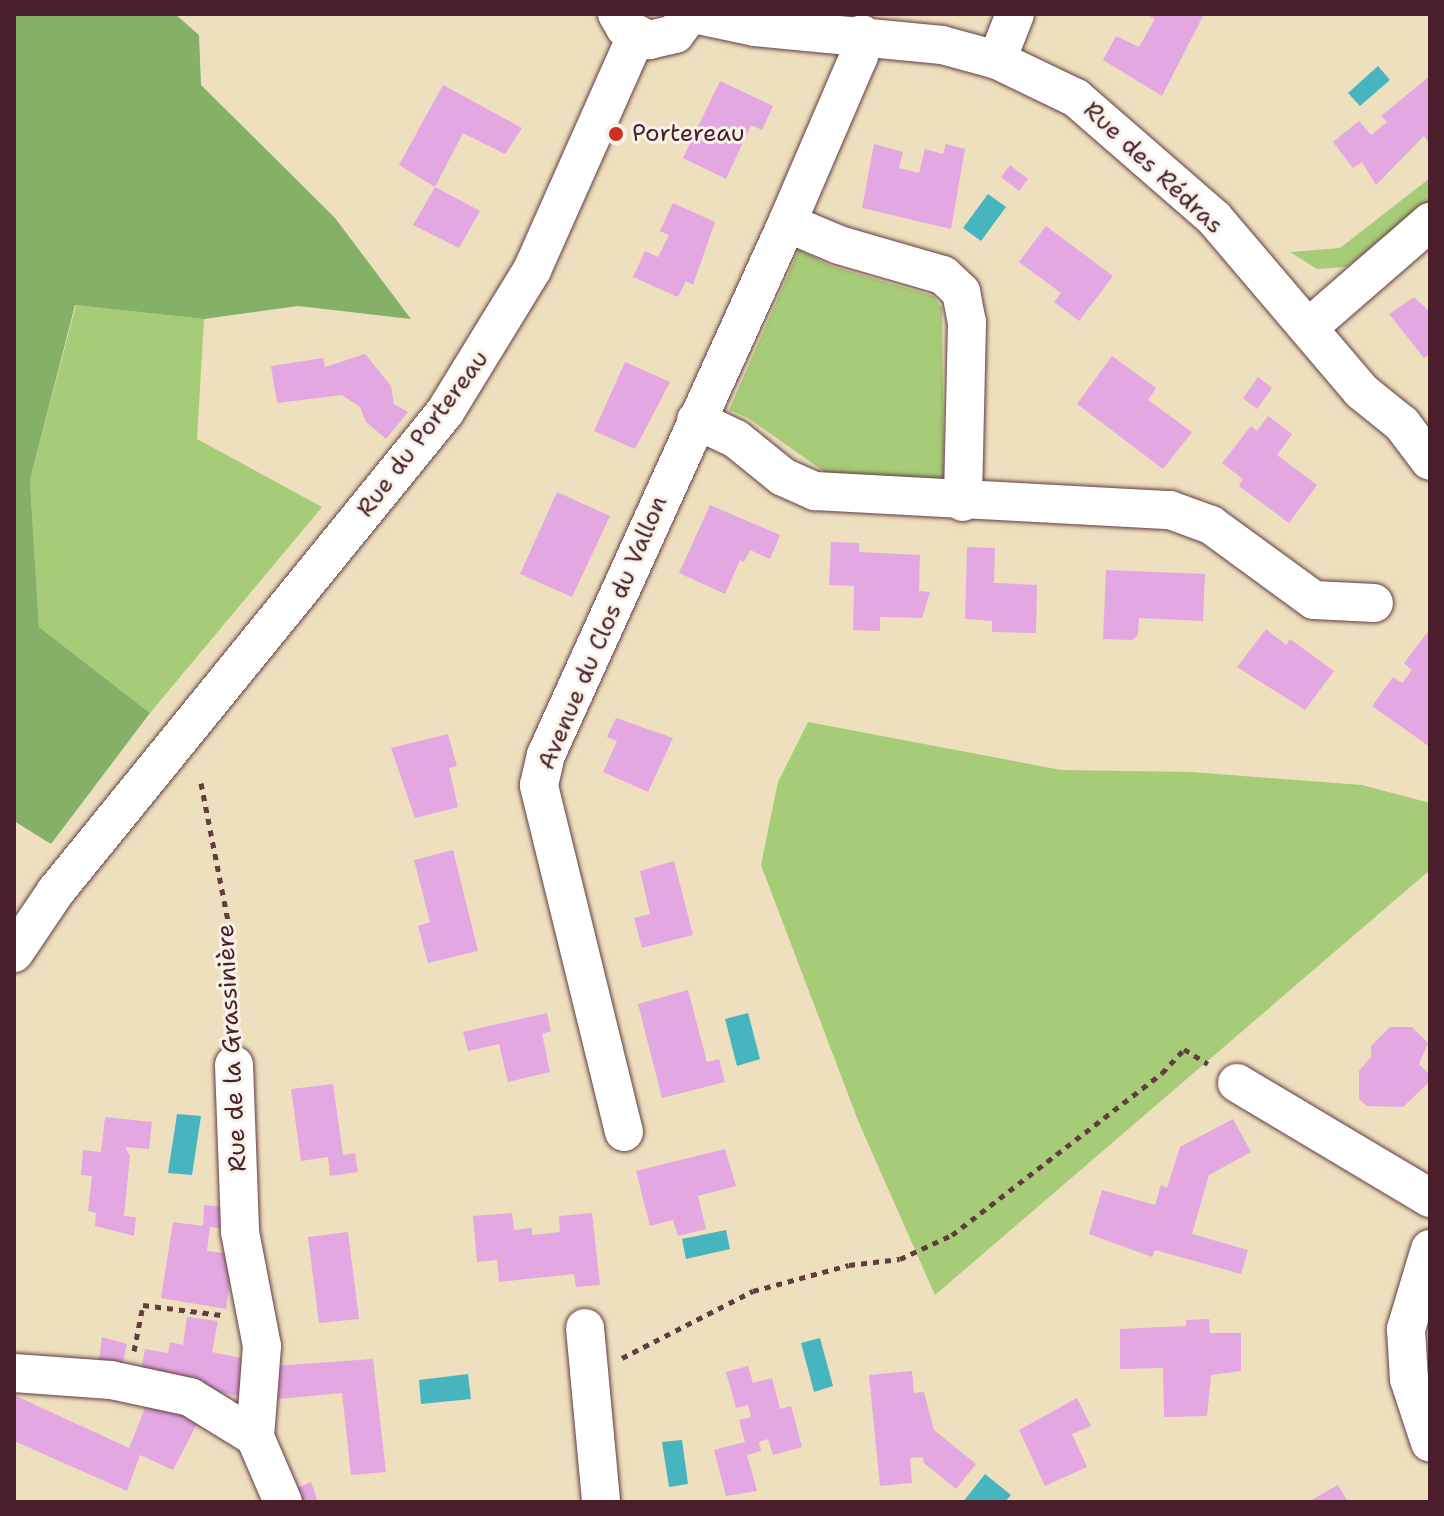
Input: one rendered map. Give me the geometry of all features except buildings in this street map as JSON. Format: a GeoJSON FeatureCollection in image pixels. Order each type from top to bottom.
{"type":"FeatureCollection","features":[{"type":"Feature","properties":{"kind":"street"},"geometry":{"type":"LineString","coordinates":[[627,25],[662,39],[675,34],[692,14]]}},
{"type":"Feature","properties":{"kind":"street","name":"Rue des Rédras"},"geometry":{"type":"LineString","coordinates":[[692,14],[755,27],[862,34],[942,45],[997,60],[1076,98],[1111,125],[1214,218],[1361,391],[1402,424],[1430,461]]}},
{"type":"Feature","properties":{"kind":"street"},"geometry":{"type":"LineString","coordinates":[[997,60],[1015,14]]}},
{"type":"Feature","properties":{"kind":"street","name":"Rue du Portereau"},"geometry":{"type":"LineString","coordinates":[[14,953],[56,891],[445,412],[492,341],[532,270],[627,25]]}},
{"type":"Feature","properties":{"kind":"street","name":"Avenue du Clos du Vallon"},"geometry":{"type":"LineString","coordinates":[[624,1132],[539,785],[546,755],[851,76],[862,34]]}},
{"type":"Feature","properties":{"kind":"street"},"geometry":{"type":"LineString","coordinates":[[1308,328],[1430,222]]}},
{"type":"Feature","properties":{"kind":"street"},"geometry":{"type":"LineString","coordinates":[[787,223],[839,245],[943,275],[961,292],[967,322],[963,502]]}},
{"type":"Feature","properties":{"kind":"street"},"geometry":{"type":"LineString","coordinates":[[696,420],[736,439],[783,477],[815,491],[963,502],[1170,510],[1211,525],[1314,600],[1374,603]]}},
{"type":"Feature","properties":{"kind":"street","name":"Rue de la Grassinière"},"geometry":{"type":"LineString","coordinates":[[234,1065],[240,1232],[262,1346],[255,1437],[283,1502]]}},
{"type":"Feature","properties":{"kind":"street"},"geometry":{"type":"LineString","coordinates":[[1237,1083],[1430,1198]]}},
{"type":"Feature","properties":{"kind":"street"},"geometry":{"type":"LineString","coordinates":[[1430,1249],[1406,1329],[1409,1379],[1430,1443]]}},
{"type":"Feature","properties":{"kind":"street"},"geometry":{"type":"LineString","coordinates":[[585,1328],[601,1502]]}},
{"type":"Feature","properties":{"kind":"street"},"geometry":{"type":"LineString","coordinates":[[14,1373],[127,1383],[190,1397],[255,1437]]}},
{"type":"Feature","properties":{"kind":"path","name":"Rue de la Grassinière"},"geometry":{"type":"LineString","coordinates":[[201,783],[230,931],[234,1065]]}},
{"type":"Feature","properties":{"kind":"path"},"geometry":{"type":"LineString","coordinates":[[589,1374],[753,1291],[849,1265],[900,1259],[952,1235],[1162,1073],[1184,1049],[1237,1083]]}},
{"type":"Feature","properties":{"kind":"path"},"geometry":{"type":"LineString","coordinates":[[127,1383],[143,1305],[256,1314]]}},
{"type":"Feature","properties":{"kind":"green space"},"geometry":{"type":"Polygon","coordinates":[[[14,14],[175,14],[199,35],[201,85],[335,218],[411,319],[298,306],[204,319],[75,305],[30,480],[39,627],[150,713],[51,844],[14,821],[14,14]]]}},
{"type":"Feature","properties":{"kind":"green space"},"geometry":{"type":"Polygon","coordinates":[[[1430,178],[1430,202],[1346,267],[1317,269],[1290,252],[1340,248],[1430,178]]]}},
{"type":"Feature","properties":{"kind":"green space"},"geometry":{"type":"Polygon","coordinates":[[[799,250],[831,266],[933,296],[942,308],[944,483],[829,475],[748,418],[729,410],[799,250]]]}},
{"type":"Feature","properties":{"kind":"green space"},"geometry":{"type":"Polygon","coordinates":[[[76,305],[204,319],[197,439],[322,507],[150,713],[39,627],[30,480],[76,305]]]}},
{"type":"Feature","properties":{"kind":"green space"},"geometry":{"type":"Polygon","coordinates":[[[808,722],[1061,770],[1191,772],[1362,785],[1430,803],[1430,870],[935,1295],[859,1123],[761,865],[778,782],[808,722]]]}},
{"type":"Feature","properties":{"kind":"water"},"geometry":{"type":"Polygon","coordinates":[[[1378,66],[1390,80],[1360,106],[1348,93],[1378,66]]]}},
{"type":"Feature","properties":{"kind":"water"},"geometry":{"type":"Polygon","coordinates":[[[988,194],[1006,207],[981,241],[963,228],[988,194]]]}},
{"type":"Feature","properties":{"kind":"water"},"geometry":{"type":"Polygon","coordinates":[[[748,1013],[760,1059],[737,1066],[725,1019],[748,1013]]]}},
{"type":"Feature","properties":{"kind":"water"},"geometry":{"type":"Polygon","coordinates":[[[177,1114],[201,1116],[192,1175],[168,1173],[177,1114]]]}},
{"type":"Feature","properties":{"kind":"water"},"geometry":{"type":"Polygon","coordinates":[[[726,1230],[730,1249],[686,1259],[682,1239],[726,1230]]]}},
{"type":"Feature","properties":{"kind":"water"},"geometry":{"type":"Polygon","coordinates":[[[820,1338],[833,1386],[814,1392],[801,1343],[820,1338]]]}},
{"type":"Feature","properties":{"kind":"water"},"geometry":{"type":"Polygon","coordinates":[[[468,1374],[471,1399],[421,1404],[419,1380],[468,1374]]]}},
{"type":"Feature","properties":{"kind":"water"},"geometry":{"type":"Polygon","coordinates":[[[682,1440],[688,1484],[669,1487],[662,1442],[682,1440]]]}},
{"type":"Feature","properties":{"kind":"water"},"geometry":{"type":"Polygon","coordinates":[[[985,1474],[1011,1495],[1005,1502],[963,1502],[985,1474]]]}},
{"type":"Feature","properties":{"kind":"place","name":"Portereau"},"geometry":{"type":"Point","coordinates":[616,134]}}]}
